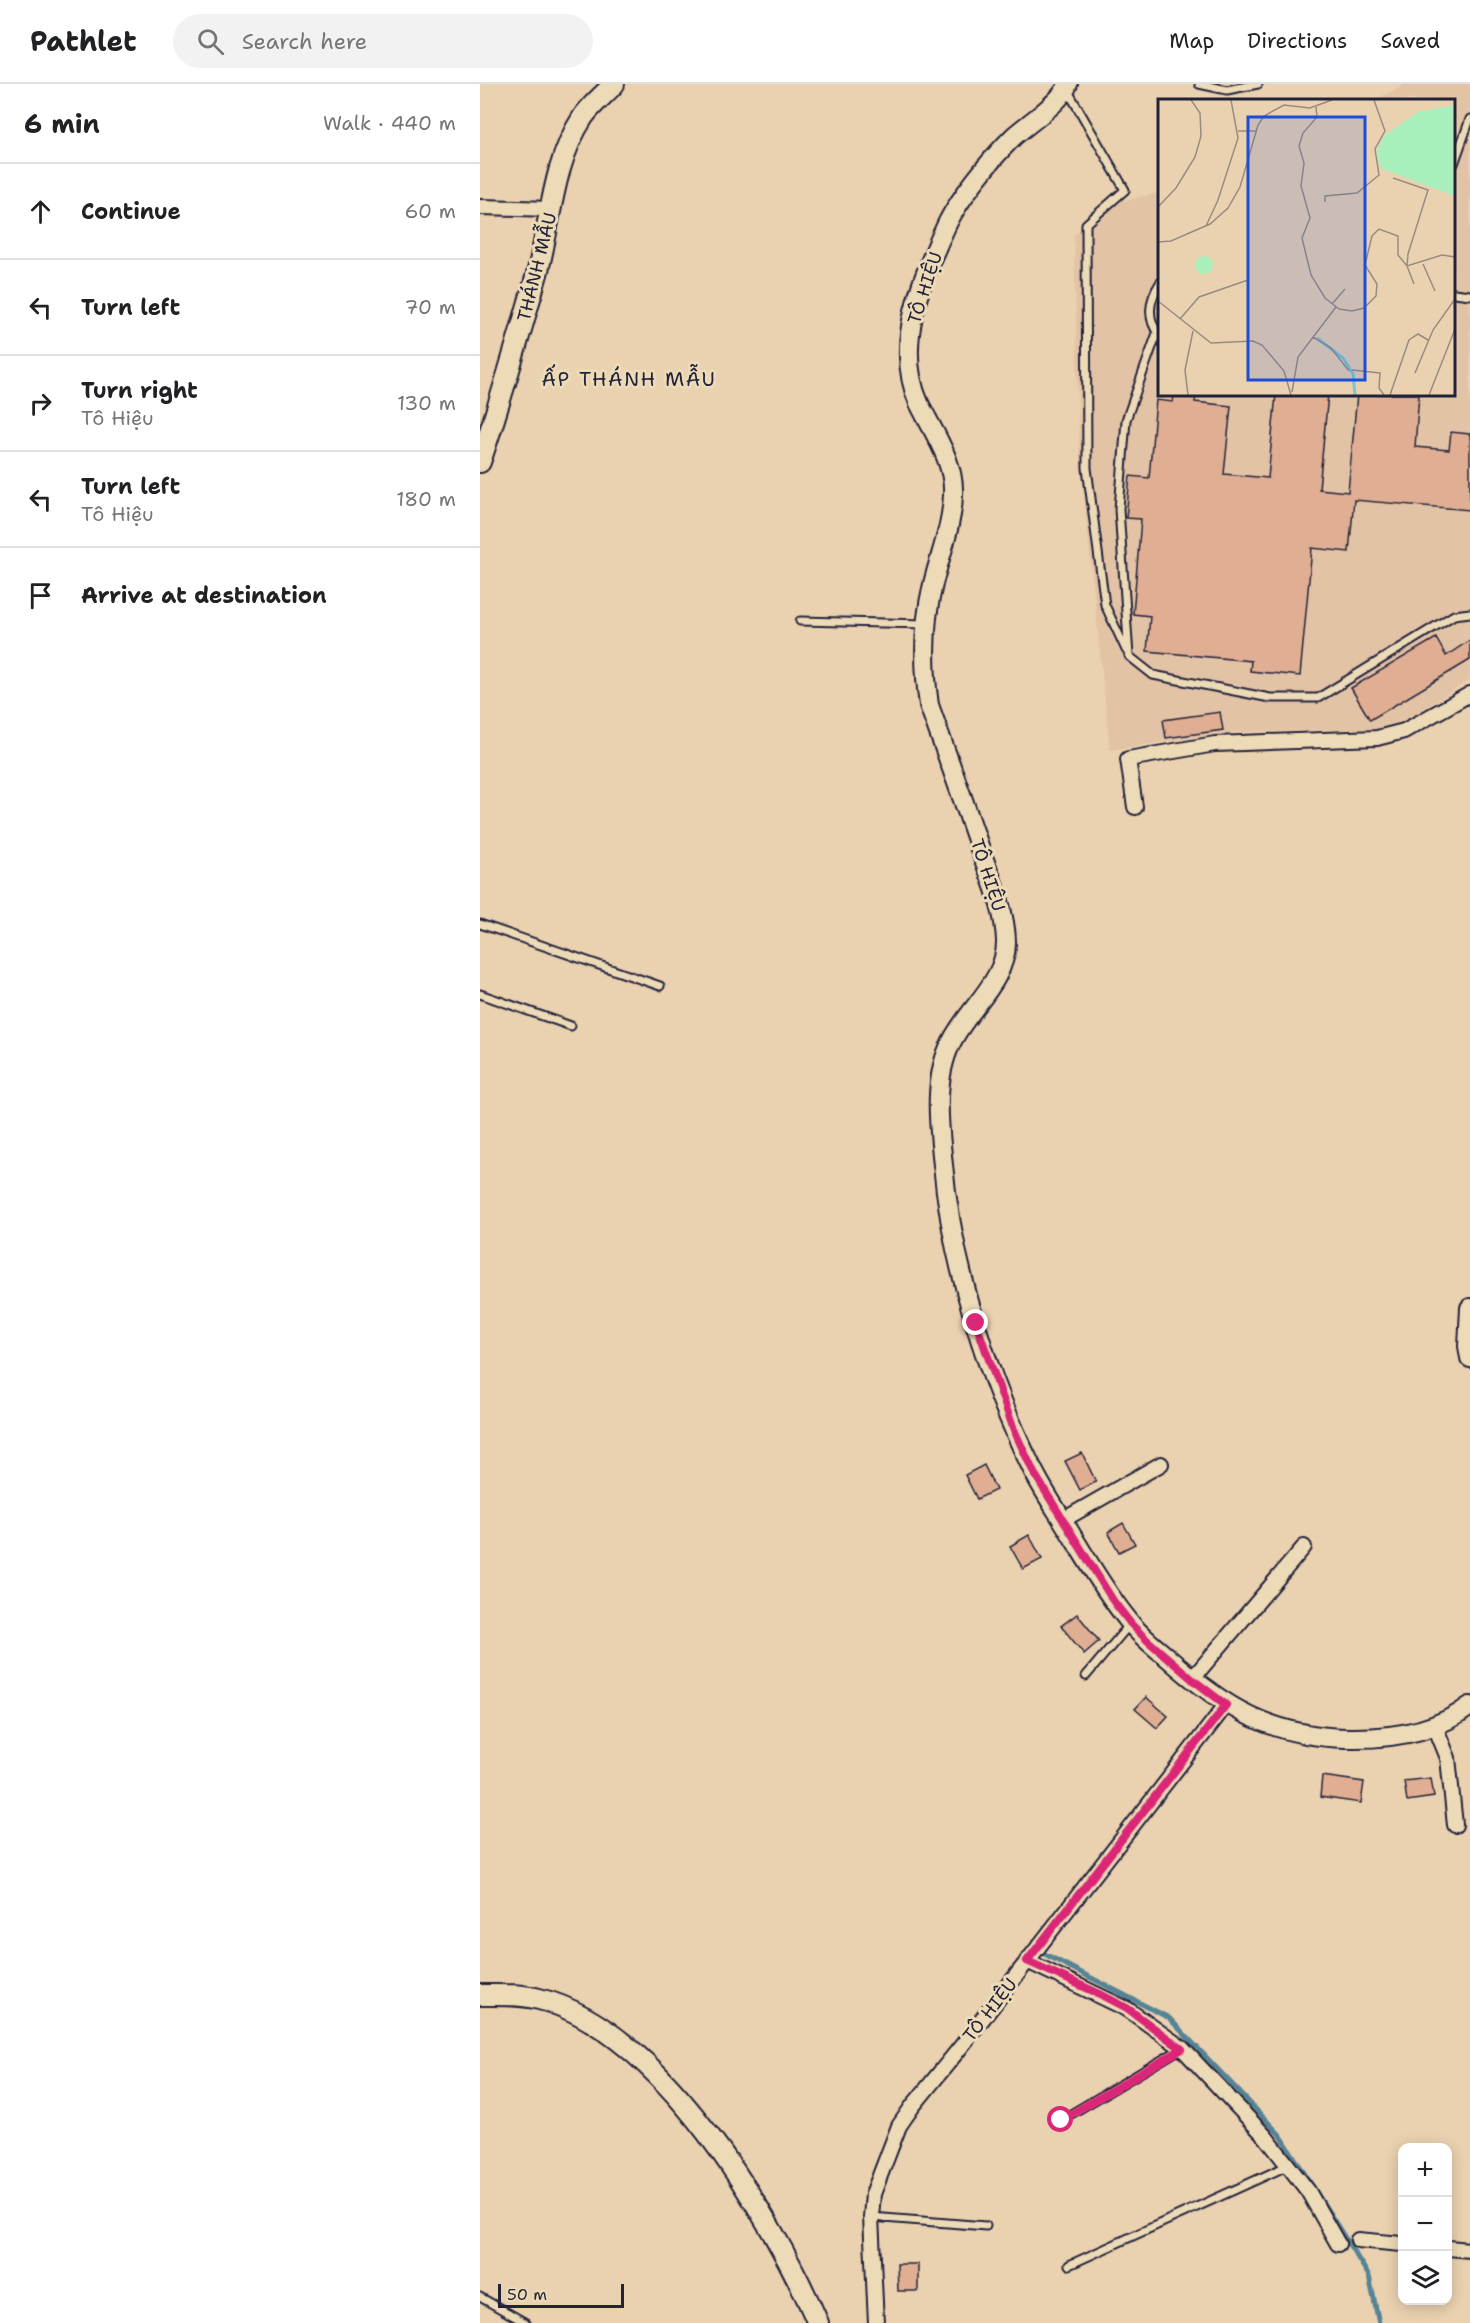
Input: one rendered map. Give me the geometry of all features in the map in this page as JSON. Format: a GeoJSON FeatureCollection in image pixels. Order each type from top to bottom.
{"type":"FeatureCollection","features":[{"type":"Feature","properties":{"kind":"main road","name":"THÁNH MẪU"},"geometry":{"type":"LineString","coordinates":[[480,462],[522,328],[558,172],[572,136],[584,116],[614,84]]}},
{"type":"Feature","properties":{"kind":"main road"},"geometry":{"type":"LineString","coordinates":[[480,1995],[518,1995],[541,1999],[571,2011],[600,2027],[636,2055],[661,2079],[712,2139],[749,2192],[781,2246],[818,2323]]}},
{"type":"Feature","properties":{"kind":"street","name":"TÔ HIỆU"},"geometry":{"type":"LineString","coordinates":[[1067,86],[1014,136],[980,175],[948,221],[915,306],[910,333],[909,360],[918,399],[948,461],[953,479],[952,512],[933,585],[923,649],[930,705],[998,897],[1006,943],[1004,961],[1000,969],[951,1042],[942,1068],[940,1114],[943,1167],[960,1271],[1001,1397],[1034,1473],[1114,1602],[1131,1624],[1192,1679],[1226,1705],[1278,1728],[1328,1738],[1387,1737],[1435,1726],[1470,1706]]}},
{"type":"Feature","properties":{"kind":"street"},"geometry":{"type":"LineString","coordinates":[[480,207],[551,209]]}},
{"type":"Feature","properties":{"kind":"street"},"geometry":{"type":"LineString","coordinates":[[1135,807],[1128,759],[1215,744],[1377,738],[1404,731],[1470,694]]}},
{"type":"Feature","properties":{"kind":"street"},"geometry":{"type":"LineString","coordinates":[[1470,1308],[1468,1346],[1470,1358]]}},
{"type":"Feature","properties":{"kind":"street"},"geometry":{"type":"LineString","coordinates":[[1063,1520],[1161,1464]]}},
{"type":"Feature","properties":{"kind":"street"},"geometry":{"type":"LineString","coordinates":[[1192,1679],[1304,1547]]}},
{"type":"Feature","properties":{"kind":"street","name":"TÔ HIỆU"},"geometry":{"type":"LineString","coordinates":[[876,2323],[873,2194],[899,2126],[1226,1705]]}},
{"type":"Feature","properties":{"kind":"street"},"geometry":{"type":"LineString","coordinates":[[1435,1726],[1448,1758],[1455,1825]]}},
{"type":"Feature","properties":{"kind":"street"},"geometry":{"type":"LineString","coordinates":[[1027,1961],[1127,2008],[1182,2049],[1265,2136],[1308,2191],[1338,2244]]}},
{"type":"Feature","properties":{"kind":"street"},"geometry":{"type":"LineString","coordinates":[[1358,2240],[1398,2244]]}},
{"type":"Feature","properties":{"kind":"street"},"geometry":{"type":"LineString","coordinates":[[1452,2248],[1470,2250]]}},
{"type":"Feature","properties":{"kind":"lane"},"geometry":{"type":"LineString","coordinates":[[1198,84],[1227,90],[1258,84]]}},
{"type":"Feature","properties":{"kind":"lane"},"geometry":{"type":"LineString","coordinates":[[1067,86],[1125,190],[1086,224],[1086,375],[1087,468],[1105,605],[1129,656],[1153,675],[1270,698],[1318,698],[1454,615],[1470,613]]}},
{"type":"Feature","properties":{"kind":"lane"},"geometry":{"type":"LineString","coordinates":[[1455,161],[1470,118]]}},
{"type":"Feature","properties":{"kind":"lane"},"geometry":{"type":"LineString","coordinates":[[1129,656],[1119,509],[1126,420],[1158,334],[1151,321],[1150,308],[1152,295],[1158,286]]}},
{"type":"Feature","properties":{"kind":"lane"},"geometry":{"type":"LineString","coordinates":[[1455,293],[1470,296]]}},
{"type":"Feature","properties":{"kind":"lane"},"geometry":{"type":"LineString","coordinates":[[800,621],[926,624]]}},
{"type":"Feature","properties":{"kind":"lane"},"geometry":{"type":"LineString","coordinates":[[480,924],[660,986]]}},
{"type":"Feature","properties":{"kind":"lane"},"geometry":{"type":"LineString","coordinates":[[480,994],[571,1026]]}},
{"type":"Feature","properties":{"kind":"lane"},"geometry":{"type":"LineString","coordinates":[[1086,1676],[1131,1624]]}},
{"type":"Feature","properties":{"kind":"lane"},"geometry":{"type":"LineString","coordinates":[[1061,2120],[1182,2049]]}},
{"type":"Feature","properties":{"kind":"lane"},"geometry":{"type":"LineString","coordinates":[[1069,2265],[1287,2166]]}},
{"type":"Feature","properties":{"kind":"lane"},"geometry":{"type":"LineString","coordinates":[[872,2217],[986,2226]]}},
{"type":"Feature","properties":{"kind":"lane"},"geometry":{"type":"LineString","coordinates":[[480,2296],[526,2323]]}},
{"type":"Feature","properties":{"kind":"shaded area"},"geometry":{"type":"Polygon","coordinates":[[[1406,84],[1470,84],[1470,680],[1405,720],[1376,729],[1234,732],[1110,750],[1079,448],[1074,235],[1117,202],[1158,193],[1158,396],[1455,396],[1455,99],[1377,99],[1406,84]]]}},
{"type":"Feature","properties":{"kind":"building"},"geometry":{"type":"Polygon","coordinates":[[[1174,396],[1196,396],[1195,402],[1231,406],[1224,474],[1268,478],[1276,396],[1328,396],[1319,489],[1348,492],[1357,396],[1419,396],[1415,447],[1449,450],[1451,432],[1470,434],[1470,510],[1354,500],[1349,552],[1312,548],[1300,676],[1250,671],[1251,661],[1147,651],[1150,616],[1133,614],[1141,519],[1126,518],[1130,476],[1149,478],[1156,400],[1173,402],[1174,396]]]}},
{"type":"Feature","properties":{"kind":"building"},"geometry":{"type":"Polygon","coordinates":[[[1436,638],[1446,656],[1470,640],[1470,660],[1370,720],[1351,688],[1436,638]]]}},
{"type":"Feature","properties":{"kind":"building"},"geometry":{"type":"Polygon","coordinates":[[[1220,712],[1223,730],[1166,738],[1163,720],[1220,712]]]}},
{"type":"Feature","properties":{"kind":"building"},"geometry":{"type":"Polygon","coordinates":[[[1082,1453],[1096,1482],[1080,1490],[1065,1461],[1082,1453]]]}},
{"type":"Feature","properties":{"kind":"building"},"geometry":{"type":"Polygon","coordinates":[[[984,1465],[996,1490],[977,1499],[965,1475],[984,1465]]]}},
{"type":"Feature","properties":{"kind":"building"},"geometry":{"type":"Polygon","coordinates":[[[1123,1523],[1135,1544],[1119,1552],[1108,1532],[1123,1523]]]}},
{"type":"Feature","properties":{"kind":"building"},"geometry":{"type":"Polygon","coordinates":[[[1029,1535],[1042,1559],[1023,1569],[1010,1546],[1029,1535]]]}},
{"type":"Feature","properties":{"kind":"building"},"geometry":{"type":"Polygon","coordinates":[[[1077,1614],[1099,1641],[1084,1654],[1061,1626],[1077,1614]]]}},
{"type":"Feature","properties":{"kind":"building"},"geometry":{"type":"Polygon","coordinates":[[[1146,1697],[1168,1716],[1157,1728],[1135,1709],[1146,1697]]]}},
{"type":"Feature","properties":{"kind":"building"},"geometry":{"type":"Polygon","coordinates":[[[1322,1776],[1364,1782],[1361,1803],[1320,1797],[1322,1776]]]}},
{"type":"Feature","properties":{"kind":"building"},"geometry":{"type":"Polygon","coordinates":[[[1431,1778],[1434,1797],[1407,1801],[1404,1781],[1431,1778]]]}},
{"type":"Feature","properties":{"kind":"building"},"geometry":{"type":"Polygon","coordinates":[[[897,2264],[918,2264],[918,2291],[898,2291],[897,2264]]]}},
{"type":"Feature","properties":{"kind":"waterway"},"geometry":{"type":"LineString","coordinates":[[1037,1950],[1169,2018],[1281,2136],[1369,2276],[1379,2323]]}},
{"type":"Feature","properties":{"kind":"district","name":"ẤP THÁNH MẪU"},"geometry":{"type":"Point","coordinates":[629,379]}},
{"type":"Feature","properties":{"kind":"route"},"geometry":{"type":"LineString","coordinates":[[976,1323],[1014,1430],[1034,1473],[1114,1602],[1147,1640],[1226,1705],[1027,1961],[1127,2008],[1182,2049],[1061,2120]]}}]}
